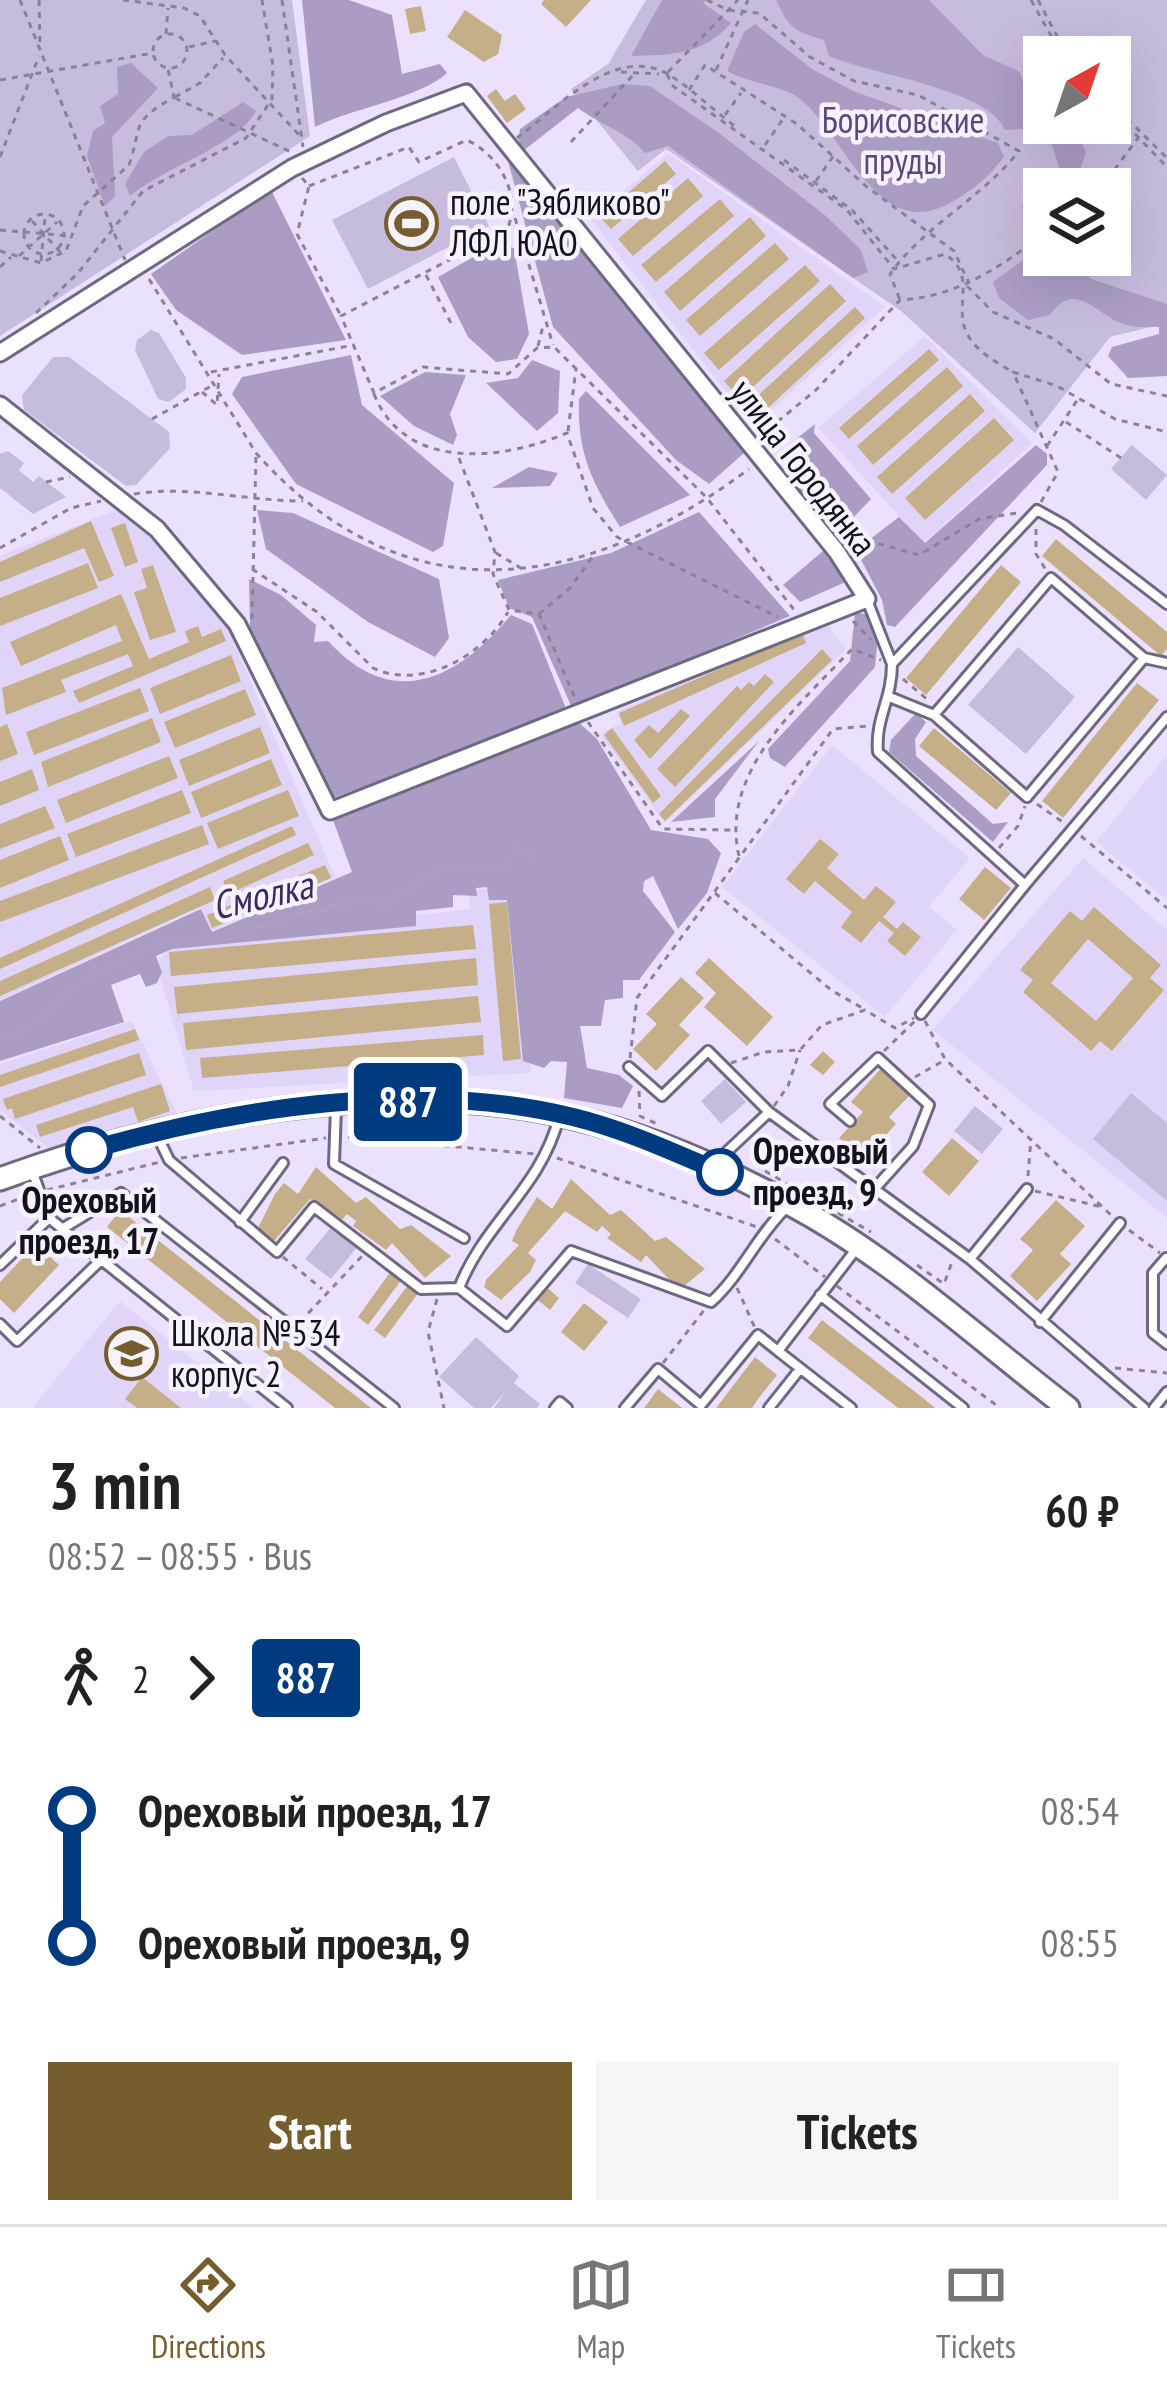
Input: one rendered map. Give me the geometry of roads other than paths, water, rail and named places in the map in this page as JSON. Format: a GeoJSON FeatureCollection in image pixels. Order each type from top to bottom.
{"type":"FeatureCollection","features":[{"type":"Feature","properties":{"kind":"street","name":"улица Городянка"},"geometry":{"type":"LineString","coordinates":[[0,352],[300,164],[468,88],[837,552],[867,598],[329,812],[237,624],[157,529],[0,406]]}},
{"type":"Feature","properties":{"kind":"street"},"geometry":{"type":"LineString","coordinates":[[0,1179],[36,1158],[155,1132],[336,1106],[466,1104],[559,1114],[713,1169],[791,1204],[858,1247],[1068,1408]]}},
{"type":"Feature","properties":{"kind":"lane"},"geometry":{"type":"LineString","coordinates":[[892,667],[1037,510],[1064,525],[1167,604]]}},
{"type":"Feature","properties":{"kind":"lane"},"geometry":{"type":"LineString","coordinates":[[936,712],[1051,578],[1144,658],[1167,663]]}},
{"type":"Feature","properties":{"kind":"lane"},"geometry":{"type":"LineString","coordinates":[[867,598],[892,667],[892,698],[876,725],[878,752],[1025,885]]}},
{"type":"Feature","properties":{"kind":"lane"},"geometry":{"type":"LineString","coordinates":[[892,698],[936,712],[1027,797],[1144,658]]}},
{"type":"Feature","properties":{"kind":"lane"},"geometry":{"type":"LineString","coordinates":[[921,1014],[1167,717]]}},
{"type":"Feature","properties":{"kind":"lane"},"geometry":{"type":"LineString","coordinates":[[628,1067],[662,1096],[708,1051],[769,1112],[877,1186],[970,1259],[1144,1408]]}},
{"type":"Feature","properties":{"kind":"lane"},"geometry":{"type":"LineString","coordinates":[[850,1121],[830,1104],[878,1058],[929,1105],[913,1146],[877,1186]]}},
{"type":"Feature","properties":{"kind":"lane"},"geometry":{"type":"LineString","coordinates":[[336,1106],[334,1163],[464,1238]]}},
{"type":"Feature","properties":{"kind":"lane"},"geometry":{"type":"LineString","coordinates":[[713,1169],[719,1154],[769,1112]]}},
{"type":"Feature","properties":{"kind":"lane"},"geometry":{"type":"LineString","coordinates":[[459,1288],[468,1265],[549,1155],[559,1114]]}},
{"type":"Feature","properties":{"kind":"lane"},"geometry":{"type":"LineString","coordinates":[[155,1132],[169,1160],[278,1252],[314,1207],[422,1288],[459,1288],[507,1326],[571,1251],[711,1302],[734,1281],[763,1231],[791,1204]]}},
{"type":"Feature","properties":{"kind":"lane"},"geometry":{"type":"LineString","coordinates":[[36,1158],[49,1218],[287,1408]]}},
{"type":"Feature","properties":{"kind":"lane"},"geometry":{"type":"LineString","coordinates":[[240,1222],[283,1163]]}},
{"type":"Feature","properties":{"kind":"lane"},"geometry":{"type":"LineString","coordinates":[[970,1259],[1027,1189]]}},
{"type":"Feature","properties":{"kind":"lane"},"geometry":{"type":"LineString","coordinates":[[62,1229],[121,1193],[394,1408]]}},
{"type":"Feature","properties":{"kind":"lane"},"geometry":{"type":"LineString","coordinates":[[0,1265],[49,1218]]}},
{"type":"Feature","properties":{"kind":"lane"},"geometry":{"type":"LineString","coordinates":[[1040,1322],[1120,1223]]}},
{"type":"Feature","properties":{"kind":"lane"},"geometry":{"type":"LineString","coordinates":[[778,1352],[858,1247]]}},
{"type":"Feature","properties":{"kind":"lane"},"geometry":{"type":"LineString","coordinates":[[1167,1258],[1153,1274],[1153,1333],[1167,1344]]}},
{"type":"Feature","properties":{"kind":"lane"},"geometry":{"type":"LineString","coordinates":[[0,1324],[17,1341],[101,1260]]}},
{"type":"Feature","properties":{"kind":"lane"},"geometry":{"type":"LineString","coordinates":[[820,1295],[963,1408]]}},
{"type":"Feature","properties":{"kind":"lane"},"geometry":{"type":"LineString","coordinates":[[625,1408],[658,1369],[701,1405],[758,1335],[851,1408]]}},
{"type":"Feature","properties":{"kind":"lane"},"geometry":{"type":"LineString","coordinates":[[769,1408],[800,1369]]}},
{"type":"Feature","properties":{"kind":"lane"},"geometry":{"type":"LineString","coordinates":[[1154,1408],[1167,1392]]}},
{"type":"Feature","properties":{"kind":"lane"},"geometry":{"type":"LineString","coordinates":[[555,1408],[560,1402],[567,1408]]}},
{"type":"Feature","properties":{"kind":"waterway","name":"Смолка"},"geometry":{"type":"LineString","coordinates":[[0,1039],[27,1028],[87,978],[170,939],[218,936],[359,900],[384,905],[440,868],[500,870],[519,847],[535,860]]}},
{"type":"Feature","properties":{"kind":"place","name":"поле \"Зябликово\" ЛФЛ ЮАО"},"geometry":{"type":"Point","coordinates":[411,223]}},
{"type":"Feature","properties":{"kind":"place","name":"Ореховый проезд, 17"},"geometry":{"type":"Point","coordinates":[89,1150]}},
{"type":"Feature","properties":{"kind":"place","name":"Ореховый проезд, 9"},"geometry":{"type":"Point","coordinates":[720,1172]}},
{"type":"Feature","properties":{"kind":"place","name":"Школа №534 корпус 2"},"geometry":{"type":"Point","coordinates":[132,1354]}},
{"type":"Feature","properties":{"kind":"park label","name":"Борисовские пруды"},"geometry":{"type":"Point","coordinates":[903,140]}}]}
